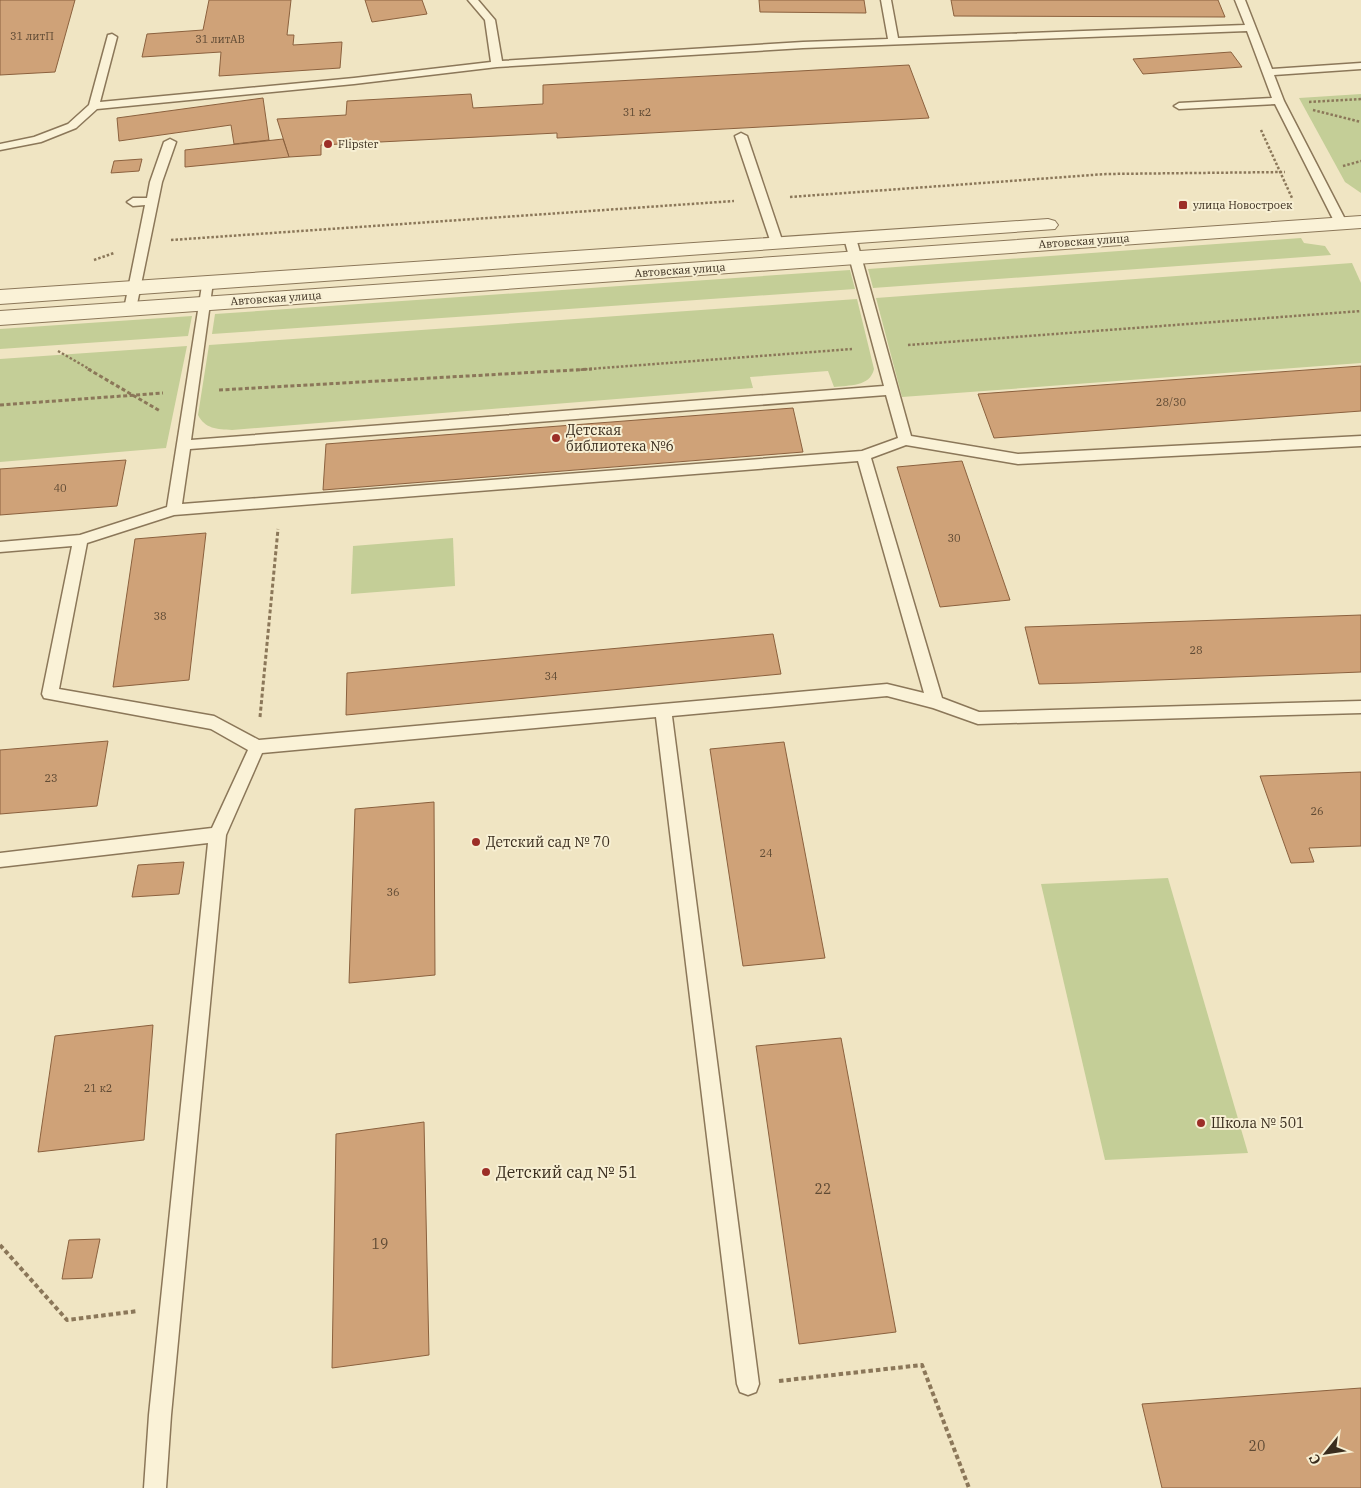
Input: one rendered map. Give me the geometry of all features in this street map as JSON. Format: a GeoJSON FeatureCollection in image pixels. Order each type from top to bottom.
{"type":"FeatureCollection","features":[{"type":"Feature","properties":{"kind":"street","name":"Автовская улица"},"geometry":{"type":"LineString","coordinates":[[0,318],[204,303],[853,248],[1346,214]]}},
{"type":"Feature","properties":{"kind":"street","name":"Автовская улица"},"geometry":{"type":"LineString","coordinates":[[0,297],[777,243],[853,248],[1069,223]]}},
{"type":"Feature","properties":{"kind":"lane"},"geometry":{"type":"LineString","coordinates":[[473,0],[490,20],[497,64]]}},
{"type":"Feature","properties":{"kind":"lane"},"geometry":{"type":"LineString","coordinates":[[886,0],[894,42]]}},
{"type":"Feature","properties":{"kind":"lane"},"geometry":{"type":"LineString","coordinates":[[1240,0],[1267,72],[1346,214]]}},
{"type":"Feature","properties":{"kind":"lane"},"geometry":{"type":"LineString","coordinates":[[94,106],[354,81],[497,64],[803,45],[1250,28]]}},
{"type":"Feature","properties":{"kind":"lane"},"geometry":{"type":"LineString","coordinates":[[0,147],[37,140],[72,126],[94,106],[112,37]]}},
{"type":"Feature","properties":{"kind":"lane"},"geometry":{"type":"LineString","coordinates":[[1267,72],[1361,66]]}},
{"type":"Feature","properties":{"kind":"lane"},"geometry":{"type":"LineString","coordinates":[[1179,106],[1284,103]]}},
{"type":"Feature","properties":{"kind":"lane"},"geometry":{"type":"LineString","coordinates":[[741,136],[777,243]]}},
{"type":"Feature","properties":{"kind":"lane"},"geometry":{"type":"LineString","coordinates":[[130,308],[156,182],[170,142]]}},
{"type":"Feature","properties":{"kind":"lane"},"geometry":{"type":"LineString","coordinates":[[133,202],[152,201]]}},
{"type":"Feature","properties":{"kind":"lane"},"geometry":{"type":"LineString","coordinates":[[853,248],[905,440]]}},
{"type":"Feature","properties":{"kind":"lane"},"geometry":{"type":"LineString","coordinates":[[174,510],[207,282]]}},
{"type":"Feature","properties":{"kind":"lane"},"geometry":{"type":"LineString","coordinates":[[184,445],[890,390]]}},
{"type":"Feature","properties":{"kind":"lane"},"geometry":{"type":"LineString","coordinates":[[0,547],[80,540],[174,510],[863,456],[905,440],[1018,459],[1361,441]]}},
{"type":"Feature","properties":{"kind":"lane"},"geometry":{"type":"LineString","coordinates":[[863,456],[934,702]]}},
{"type":"Feature","properties":{"kind":"lane"},"geometry":{"type":"LineString","coordinates":[[80,540],[50,694],[214,723],[257,747],[887,690],[934,702],[978,718],[1361,707]]}},
{"type":"Feature","properties":{"kind":"lane"},"geometry":{"type":"LineString","coordinates":[[663,711],[748,1384]]}},
{"type":"Feature","properties":{"kind":"lane"},"geometry":{"type":"LineString","coordinates":[[155,1488],[160,1415],[217,835],[257,747]]}},
{"type":"Feature","properties":{"kind":"lane"},"geometry":{"type":"LineString","coordinates":[[0,860],[217,835]]}},
{"type":"Feature","properties":{"kind":"path"},"geometry":{"type":"LineString","coordinates":[[1284,103],[1361,99]]}},
{"type":"Feature","properties":{"kind":"path"},"geometry":{"type":"LineString","coordinates":[[1284,103],[1361,122]]}},
{"type":"Feature","properties":{"kind":"path"},"geometry":{"type":"LineString","coordinates":[[1257,122],[1292,198]]}},
{"type":"Feature","properties":{"kind":"path"},"geometry":{"type":"LineString","coordinates":[[1342,166],[1361,161]]}},
{"type":"Feature","properties":{"kind":"path"},"geometry":{"type":"LineString","coordinates":[[94,260],[143,244],[182,239],[1106,174],[1280,171]]}},
{"type":"Feature","properties":{"kind":"path"},"geometry":{"type":"LineString","coordinates":[[0,405],[191,391],[526,374],[1361,311]]}},
{"type":"Feature","properties":{"kind":"path"},"geometry":{"type":"LineString","coordinates":[[58,351],[186,427]]}},
{"type":"Feature","properties":{"kind":"path"},"geometry":{"type":"LineString","coordinates":[[257,747],[280,501]]}},
{"type":"Feature","properties":{"kind":"path"},"geometry":{"type":"LineString","coordinates":[[0,1245],[67,1320],[142,1310]]}},
{"type":"Feature","properties":{"kind":"path"},"geometry":{"type":"LineString","coordinates":[[748,1384],[922,1365],[969,1488]]}},
{"type":"Feature","properties":{"kind":"green space"},"geometry":{"type":"Polygon","coordinates":[[[1361,94],[1361,193],[1345,182],[1299,98],[1361,94]]]}},
{"type":"Feature","properties":{"kind":"green space"},"geometry":{"type":"Polygon","coordinates":[[[1301,238],[1304,243],[1325,246],[1331,255],[873,288],[868,269],[1301,238]]]}},
{"type":"Feature","properties":{"kind":"green space"},"geometry":{"type":"Polygon","coordinates":[[[1352,263],[1361,283],[1361,363],[902,397],[876,298],[1352,263]]]}},
{"type":"Feature","properties":{"kind":"green space"},"geometry":{"type":"Polygon","coordinates":[[[850,270],[855,289],[212,334],[215,314],[850,270]]]}},
{"type":"Feature","properties":{"kind":"green space"},"geometry":{"type":"Polygon","coordinates":[[[857,299],[874,369],[868,379],[858,384],[834,387],[828,371],[750,377],[753,388],[232,430],[216,429],[208,426],[198,415],[209,345],[857,299]]]}},
{"type":"Feature","properties":{"kind":"green space"},"geometry":{"type":"Polygon","coordinates":[[[192,316],[188,336],[0,349],[0,329],[192,316]]]}},
{"type":"Feature","properties":{"kind":"green space"},"geometry":{"type":"Polygon","coordinates":[[[187,346],[166,448],[0,462],[0,359],[187,346]]]}},
{"type":"Feature","properties":{"kind":"green space"},"geometry":{"type":"Polygon","coordinates":[[[453,538],[455,586],[351,594],[353,546],[453,538]]]}},
{"type":"Feature","properties":{"kind":"green space"},"geometry":{"type":"Polygon","coordinates":[[[1168,878],[1248,1153],[1105,1160],[1041,884],[1168,878]]]}},
{"type":"Feature","properties":{"kind":"building"},"geometry":{"type":"Polygon","coordinates":[[[0,0],[75,0],[55,72],[0,75],[0,0]]]}},
{"type":"Feature","properties":{"kind":"building"},"geometry":{"type":"Polygon","coordinates":[[[209,0],[291,0],[287,35],[294,35],[293,45],[342,42],[340,68],[219,76],[221,52],[142,57],[147,34],[203,30],[209,0]]]}},
{"type":"Feature","properties":{"kind":"building"},"geometry":{"type":"Polygon","coordinates":[[[365,0],[422,0],[427,14],[372,22],[365,0]]]}},
{"type":"Feature","properties":{"kind":"building"},"geometry":{"type":"Polygon","coordinates":[[[759,0],[864,0],[866,13],[760,12],[759,0]]]}},
{"type":"Feature","properties":{"kind":"building"},"geometry":{"type":"Polygon","coordinates":[[[951,0],[1218,0],[1225,17],[954,16],[951,0]]]}},
{"type":"Feature","properties":{"kind":"building"},"geometry":{"type":"Polygon","coordinates":[[[1231,52],[1242,67],[1143,74],[1133,59],[1231,52]]]}},
{"type":"Feature","properties":{"kind":"building"},"geometry":{"type":"Polygon","coordinates":[[[909,65],[929,118],[557,138],[557,133],[321,145],[321,155],[289,157],[277,119],[346,115],[347,101],[471,94],[473,108],[543,104],[543,85],[909,65]]]}},
{"type":"Feature","properties":{"kind":"building"},"geometry":{"type":"Polygon","coordinates":[[[263,98],[269,140],[234,144],[231,125],[119,141],[117,118],[263,98]]]}},
{"type":"Feature","properties":{"kind":"building"},"geometry":{"type":"Polygon","coordinates":[[[283,139],[289,157],[185,167],[185,150],[283,139]]]}},
{"type":"Feature","properties":{"kind":"building"},"geometry":{"type":"Polygon","coordinates":[[[142,159],[139,171],[111,173],[114,161],[142,159]]]}},
{"type":"Feature","properties":{"kind":"building"},"geometry":{"type":"Polygon","coordinates":[[[1361,366],[1361,411],[994,438],[978,394],[1361,366]]]}},
{"type":"Feature","properties":{"kind":"building"},"geometry":{"type":"Polygon","coordinates":[[[793,408],[803,452],[323,490],[326,444],[793,408]]]}},
{"type":"Feature","properties":{"kind":"building"},"geometry":{"type":"Polygon","coordinates":[[[126,460],[117,506],[0,515],[0,469],[126,460]]]}},
{"type":"Feature","properties":{"kind":"building"},"geometry":{"type":"Polygon","coordinates":[[[962,461],[1010,600],[940,607],[897,467],[962,461]]]}},
{"type":"Feature","properties":{"kind":"building"},"geometry":{"type":"Polygon","coordinates":[[[206,533],[189,680],[113,687],[135,539],[206,533]]]}},
{"type":"Feature","properties":{"kind":"building"},"geometry":{"type":"Polygon","coordinates":[[[1361,615],[1361,672],[1081,683],[1039,684],[1025,627],[1361,615]]]}},
{"type":"Feature","properties":{"kind":"building"},"geometry":{"type":"Polygon","coordinates":[[[773,634],[781,674],[346,715],[347,673],[773,634]]]}},
{"type":"Feature","properties":{"kind":"building"},"geometry":{"type":"Polygon","coordinates":[[[108,741],[97,806],[0,814],[0,750],[108,741]]]}},
{"type":"Feature","properties":{"kind":"building"},"geometry":{"type":"Polygon","coordinates":[[[784,742],[825,958],[743,966],[710,749],[784,742]]]}},
{"type":"Feature","properties":{"kind":"building"},"geometry":{"type":"Polygon","coordinates":[[[1361,772],[1361,846],[1309,848],[1314,862],[1291,863],[1260,776],[1361,772]]]}},
{"type":"Feature","properties":{"kind":"building"},"geometry":{"type":"Polygon","coordinates":[[[434,802],[435,975],[349,983],[355,809],[434,802]]]}},
{"type":"Feature","properties":{"kind":"building"},"geometry":{"type":"Polygon","coordinates":[[[184,862],[179,894],[132,897],[138,865],[184,862]]]}},
{"type":"Feature","properties":{"kind":"building"},"geometry":{"type":"Polygon","coordinates":[[[153,1025],[144,1140],[38,1152],[55,1036],[153,1025]]]}},
{"type":"Feature","properties":{"kind":"building"},"geometry":{"type":"Polygon","coordinates":[[[841,1038],[896,1332],[799,1344],[756,1046],[841,1038]]]}},
{"type":"Feature","properties":{"kind":"building"},"geometry":{"type":"Polygon","coordinates":[[[424,1122],[429,1355],[332,1368],[336,1134],[424,1122]]]}},
{"type":"Feature","properties":{"kind":"building"},"geometry":{"type":"Polygon","coordinates":[[[100,1239],[92,1278],[62,1279],[69,1240],[100,1239]]]}},
{"type":"Feature","properties":{"kind":"building"},"geometry":{"type":"Polygon","coordinates":[[[1361,1388],[1361,1488],[1162,1488],[1142,1404],[1361,1388]]]}},
{"type":"Feature","properties":{"kind":"place","name":"Flipster"},"geometry":{"type":"Point","coordinates":[328,144]}},
{"type":"Feature","properties":{"kind":"place","name":"улица Новостроек"},"geometry":{"type":"Point","coordinates":[1183,205]}},
{"type":"Feature","properties":{"kind":"place","name":"Детская библиотека №6"},"geometry":{"type":"Point","coordinates":[556,438]}},
{"type":"Feature","properties":{"kind":"place","name":"Детский сад № 70"},"geometry":{"type":"Point","coordinates":[476,842]}},
{"type":"Feature","properties":{"kind":"place","name":"Школа № 501"},"geometry":{"type":"Point","coordinates":[1201,1123]}},
{"type":"Feature","properties":{"kind":"place","name":"Детский сад № 51"},"geometry":{"type":"Point","coordinates":[486,1172]}}]}
